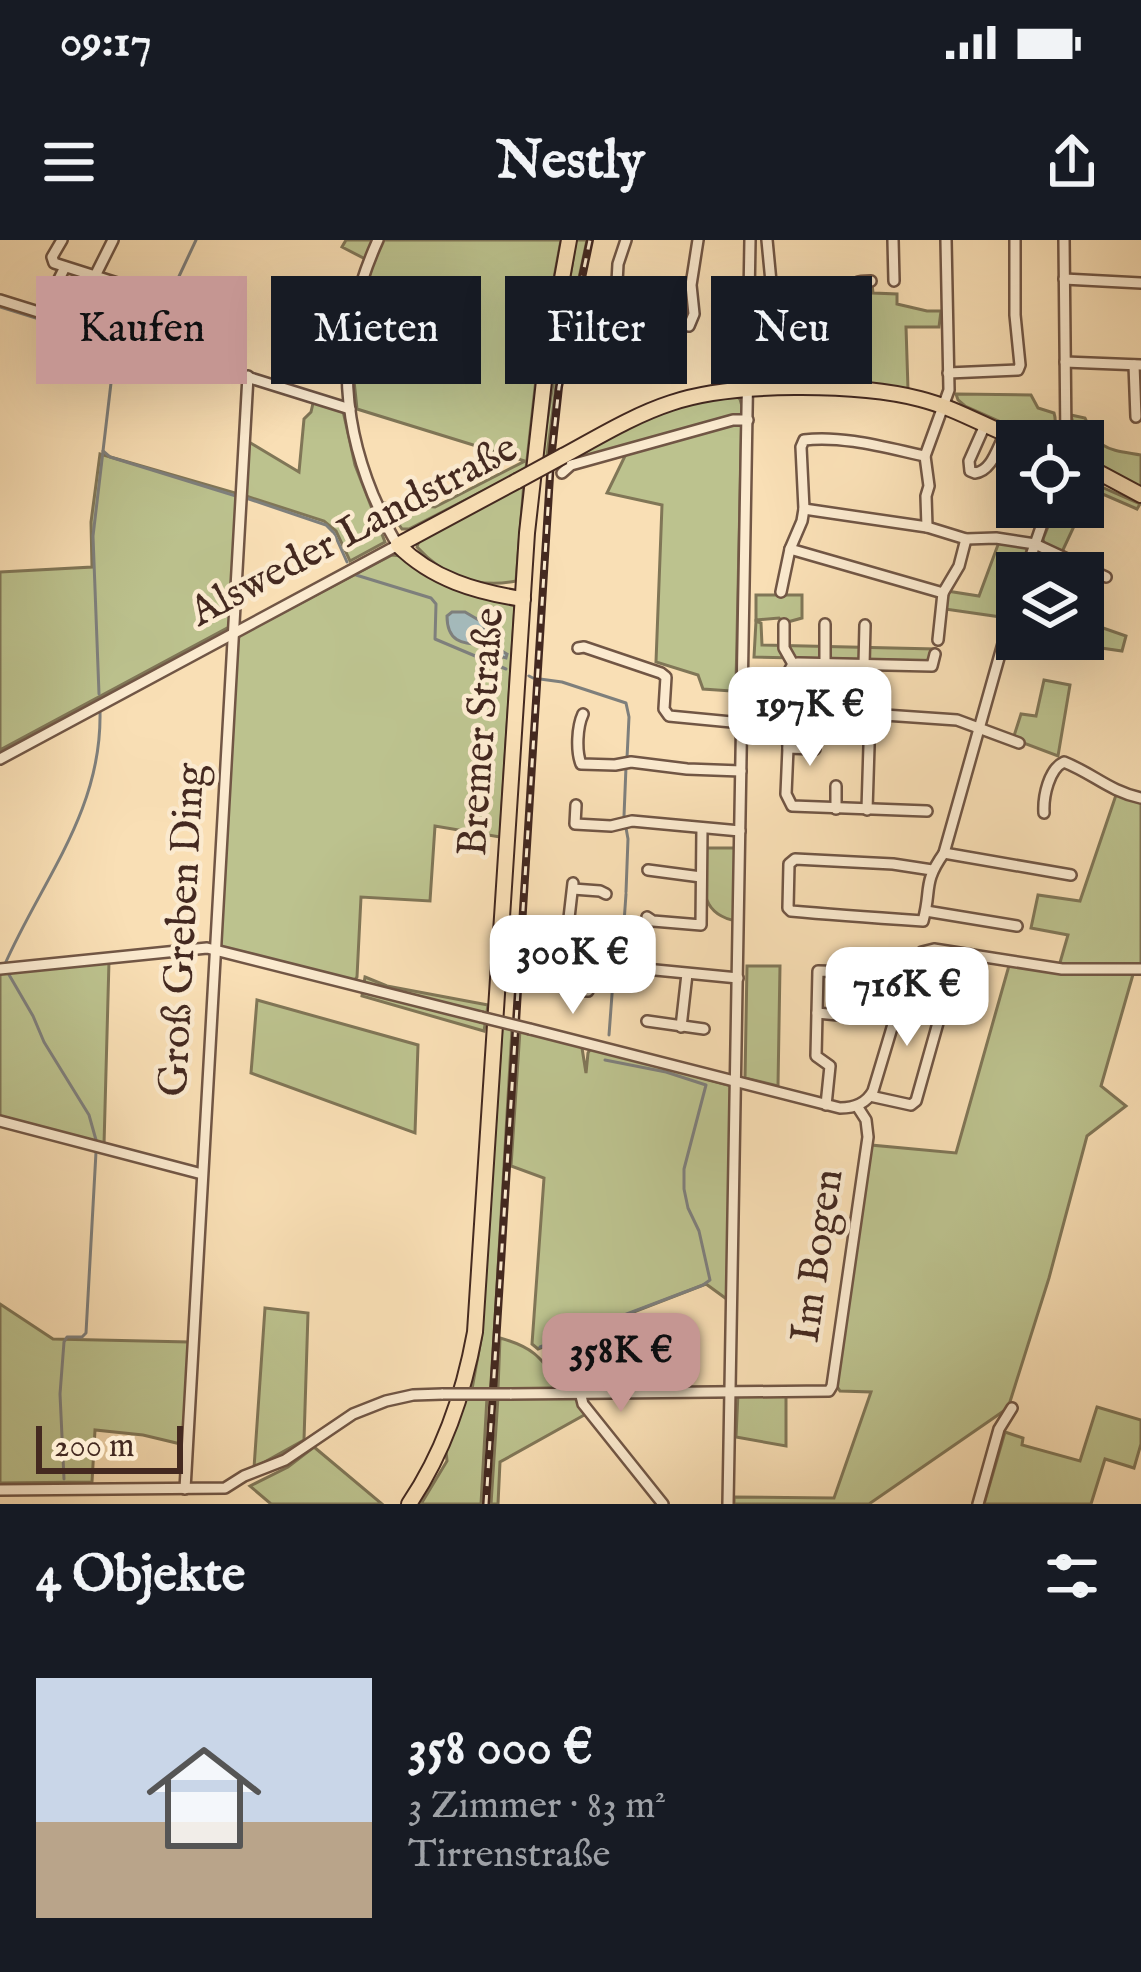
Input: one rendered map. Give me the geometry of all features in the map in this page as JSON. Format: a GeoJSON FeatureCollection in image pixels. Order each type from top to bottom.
{"type":"FeatureCollection","features":[{"type":"Feature","properties":{"kind":"main road","name":"Bremer Straße"},"geometry":{"type":"LineString","coordinates":[[409,1504],[454,1414],[476,1332],[523,594],[539,412],[569,240]]}},
{"type":"Feature","properties":{"kind":"main road","name":"Alsweder Landstraße"},"geometry":{"type":"LineString","coordinates":[[402,543],[563,456],[670,403],[701,394],[748,389],[889,393],[944,406],[996,430]]}},
{"type":"Feature","properties":{"kind":"main road"},"geometry":{"type":"LineString","coordinates":[[1104,477],[1141,495]]}},
{"type":"Feature","properties":{"kind":"main road"},"geometry":{"type":"LineString","coordinates":[[402,543],[460,582],[523,594]]}},
{"type":"Feature","properties":{"kind":"street"},"geometry":{"type":"LineString","coordinates":[[62,240],[52,257],[54,263],[95,276],[113,240]]}},
{"type":"Feature","properties":{"kind":"street"},"geometry":{"type":"LineString","coordinates":[[378,240],[357,293],[347,349],[350,409],[361,463],[381,513],[402,543]]}},
{"type":"Feature","properties":{"kind":"street"},"geometry":{"type":"LineString","coordinates":[[617,276],[626,240]]}},
{"type":"Feature","properties":{"kind":"street"},"geometry":{"type":"LineString","coordinates":[[689,326],[694,314],[691,285],[698,240]]}},
{"type":"Feature","properties":{"kind":"street"},"geometry":{"type":"LineString","coordinates":[[728,1504],[750,240]]}},
{"type":"Feature","properties":{"kind":"street"},"geometry":{"type":"LineString","coordinates":[[767,240],[770,276]]}},
{"type":"Feature","properties":{"kind":"street"},"geometry":{"type":"LineString","coordinates":[[893,240],[893,281]]}},
{"type":"Feature","properties":{"kind":"street"},"geometry":{"type":"LineString","coordinates":[[927,527],[925,456],[949,390],[946,240]]}},
{"type":"Feature","properties":{"kind":"street"},"geometry":{"type":"LineString","coordinates":[[948,374],[1018,370],[1015,240]]}},
{"type":"Feature","properties":{"kind":"street"},"geometry":{"type":"LineString","coordinates":[[1064,240],[1064,420]]}},
{"type":"Feature","properties":{"kind":"street"},"geometry":{"type":"LineString","coordinates":[[60,276],[65,267]]}},
{"type":"Feature","properties":{"kind":"street"},"geometry":{"type":"LineString","coordinates":[[1064,279],[1141,283]]}},
{"type":"Feature","properties":{"kind":"street"},"geometry":{"type":"LineString","coordinates":[[0,300],[36,311]]}},
{"type":"Feature","properties":{"kind":"street"},"geometry":{"type":"LineString","coordinates":[[1065,362],[1138,365],[1136,417]]}},
{"type":"Feature","properties":{"kind":"street"},"geometry":{"type":"LineString","coordinates":[[248,376],[350,409]]}},
{"type":"Feature","properties":{"kind":"street","name":"Groß Greben Ding"},"geometry":{"type":"LineString","coordinates":[[185,1489],[248,376]]}},
{"type":"Feature","properties":{"kind":"street"},"geometry":{"type":"LineString","coordinates":[[844,384],[844,390]]}},
{"type":"Feature","properties":{"kind":"street"},"geometry":{"type":"LineString","coordinates":[[562,473],[638,445],[748,420]]}},
{"type":"Feature","properties":{"kind":"street"},"geometry":{"type":"LineString","coordinates":[[985,425],[969,461],[970,471],[984,471],[996,450]]}},
{"type":"Feature","properties":{"kind":"street"},"geometry":{"type":"LineString","coordinates":[[781,592],[804,509],[804,440],[873,445],[925,456]]}},
{"type":"Feature","properties":{"kind":"street"},"geometry":{"type":"LineString","coordinates":[[804,509],[927,527],[966,539],[1035,544],[1106,577]]}},
{"type":"Feature","properties":{"kind":"street"},"geometry":{"type":"LineString","coordinates":[[1032,552],[1041,528]]}},
{"type":"Feature","properties":{"kind":"street"},"geometry":{"type":"LineString","coordinates":[[938,640],[944,592],[966,539]]}},
{"type":"Feature","properties":{"kind":"street","name":"Alsweder Landstraße"},"geometry":{"type":"LineString","coordinates":[[0,759],[402,543]]}},
{"type":"Feature","properties":{"kind":"street"},"geometry":{"type":"LineString","coordinates":[[790,549],[944,592]]}},
{"type":"Feature","properties":{"kind":"street"},"geometry":{"type":"LineString","coordinates":[[784,624],[784,648],[793,664]]}},
{"type":"Feature","properties":{"kind":"street"},"geometry":{"type":"LineString","coordinates":[[825,625],[825,663]]}},
{"type":"Feature","properties":{"kind":"street"},"geometry":{"type":"LineString","coordinates":[[866,625],[867,810]]}},
{"type":"Feature","properties":{"kind":"street"},"geometry":{"type":"LineString","coordinates":[[578,648],[662,673],[666,677],[664,709],[669,716],[742,723]]}},
{"type":"Feature","properties":{"kind":"street"},"geometry":{"type":"LineString","coordinates":[[793,664],[932,666],[935,654]]}},
{"type":"Feature","properties":{"kind":"street"},"geometry":{"type":"LineString","coordinates":[[924,916],[926,886],[944,853],[999,660]]}},
{"type":"Feature","properties":{"kind":"street"},"geometry":{"type":"LineString","coordinates":[[793,664],[786,710],[788,802],[800,808],[927,811]]}},
{"type":"Feature","properties":{"kind":"street"},"geometry":{"type":"LineString","coordinates":[[786,710],[823,710]]}},
{"type":"Feature","properties":{"kind":"street"},"geometry":{"type":"LineString","coordinates":[[583,714],[580,764],[631,762],[741,771]]}},
{"type":"Feature","properties":{"kind":"street"},"geometry":{"type":"LineString","coordinates":[[870,714],[957,720],[1019,742]]}},
{"type":"Feature","properties":{"kind":"street"},"geometry":{"type":"LineString","coordinates":[[788,748],[815,749]]}},
{"type":"Feature","properties":{"kind":"street"},"geometry":{"type":"LineString","coordinates":[[1044,813],[1054,770],[1064,762],[1090,772],[1117,792],[1141,797]]}},
{"type":"Feature","properties":{"kind":"street"},"geometry":{"type":"LineString","coordinates":[[836,786],[836,808]]}},
{"type":"Feature","properties":{"kind":"street"},"geometry":{"type":"LineString","coordinates":[[576,805],[575,824],[611,826],[632,821],[740,831]]}},
{"type":"Feature","properties":{"kind":"street"},"geometry":{"type":"LineString","coordinates":[[647,917],[701,925],[702,828]]}},
{"type":"Feature","properties":{"kind":"street"},"geometry":{"type":"LineString","coordinates":[[944,853],[1071,875]]}},
{"type":"Feature","properties":{"kind":"street"},"geometry":{"type":"LineString","coordinates":[[932,870],[795,859],[789,864],[787,904],[791,911],[924,916],[1018,926]]}},
{"type":"Feature","properties":{"kind":"street"},"geometry":{"type":"LineString","coordinates":[[648,869],[701,877]]}},
{"type":"Feature","properties":{"kind":"street"},"geometry":{"type":"LineString","coordinates":[[588,991],[565,989],[569,895],[573,886],[606,894]]}},
{"type":"Feature","properties":{"kind":"street"},"geometry":{"type":"LineString","coordinates":[[566,944],[609,947],[635,968],[738,978]]}},
{"type":"Feature","properties":{"kind":"street"},"geometry":{"type":"LineString","coordinates":[[4,969],[214,949],[840,1108],[857,1106],[870,1096],[912,961],[922,952],[934,949],[1062,970],[1141,969]]}},
{"type":"Feature","properties":{"kind":"street"},"geometry":{"type":"LineString","coordinates":[[826,1105],[830,1066],[816,1056],[818,971],[863,970]]}},
{"type":"Feature","properties":{"kind":"street"},"geometry":{"type":"LineString","coordinates":[[681,1027],[687,974]]}},
{"type":"Feature","properties":{"kind":"street"},"geometry":{"type":"LineString","coordinates":[[870,1096],[911,1105],[916,1101],[945,998],[904,987]]}},
{"type":"Feature","properties":{"kind":"street"},"geometry":{"type":"LineString","coordinates":[[817,1013],[855,1014]]}},
{"type":"Feature","properties":{"kind":"street"},"geometry":{"type":"LineString","coordinates":[[647,1021],[704,1028]]}},
{"type":"Feature","properties":{"kind":"street","name":"Im Bogen"},"geometry":{"type":"LineString","coordinates":[[731,1391],[829,1391],[832,1386],[869,1127],[857,1106]]}},
{"type":"Feature","properties":{"kind":"street"},"geometry":{"type":"LineString","coordinates":[[0,1121],[202,1174]]}},
{"type":"Feature","properties":{"kind":"street"},"geometry":{"type":"LineString","coordinates":[[0,1490],[230,1486],[285,1460],[353,1414],[413,1395],[731,1391]]}},
{"type":"Feature","properties":{"kind":"street"},"geometry":{"type":"LineString","coordinates":[[580,1393],[583,1404],[663,1504]]}},
{"type":"Feature","properties":{"kind":"street"},"geometry":{"type":"LineString","coordinates":[[977,1504],[999,1429],[1012,1408]]}},
{"type":"Feature","properties":{"kind":"street"},"geometry":{"type":"LineString","coordinates":[[89,1489],[89,1504]]}},
{"type":"Feature","properties":{"kind":"green space"},"geometry":{"type":"Polygon","coordinates":[[[346,240],[561,240],[554,276],[505,276],[505,384],[535,384],[526,469],[409,529],[402,529],[384,503],[435,507],[525,461],[357,409],[354,384],[481,384],[481,276],[369,276],[373,263],[342,247],[346,240]]]}},
{"type":"Feature","properties":{"kind":"green space"},"geometry":{"type":"Polygon","coordinates":[[[576,240],[587,240],[579,276],[570,276],[576,240]]]}},
{"type":"Feature","properties":{"kind":"green space"},"geometry":{"type":"Polygon","coordinates":[[[872,284],[873,293],[897,294],[897,304],[941,311],[939,327],[906,327],[908,389],[869,384],[872,284]]]}},
{"type":"Feature","properties":{"kind":"green space"},"geometry":{"type":"Polygon","coordinates":[[[553,384],[556,384],[547,456],[541,459],[553,384]]]}},
{"type":"Feature","properties":{"kind":"green space"},"geometry":{"type":"Polygon","coordinates":[[[956,394],[1031,395],[1038,408],[1054,413],[1055,420],[996,420],[958,400],[956,394]]]}},
{"type":"Feature","properties":{"kind":"green space"},"geometry":{"type":"Polygon","coordinates":[[[736,396],[742,406],[736,683],[731,691],[703,689],[698,675],[656,662],[662,505],[607,493],[627,452],[559,463],[672,404],[736,396]]]}},
{"type":"Feature","properties":{"kind":"green space"},"geometry":{"type":"Polygon","coordinates":[[[314,399],[343,411],[355,465],[385,542],[350,561],[336,531],[324,521],[246,496],[249,442],[299,472],[304,419],[314,399]]]}},
{"type":"Feature","properties":{"kind":"green space"},"geometry":{"type":"Polygon","coordinates":[[[1104,445],[1141,455],[1141,488],[1104,471],[1104,445]]]}},
{"type":"Feature","properties":{"kind":"green space"},"geometry":{"type":"Polygon","coordinates":[[[100,454],[239,494],[229,627],[0,750],[0,572],[92,567],[91,522],[100,454]]]}},
{"type":"Feature","properties":{"kind":"green space"},"geometry":{"type":"Polygon","coordinates":[[[524,482],[516,581],[462,578],[438,566],[417,547],[419,540],[524,482]]]}},
{"type":"Feature","properties":{"kind":"green space"},"geometry":{"type":"Polygon","coordinates":[[[1104,488],[1140,504],[1137,509],[1104,495],[1104,488]]]}},
{"type":"Feature","properties":{"kind":"green space"},"geometry":{"type":"Polygon","coordinates":[[[1047,528],[1073,528],[1062,552],[1043,539],[1047,528]]]}},
{"type":"Feature","properties":{"kind":"green space"},"geometry":{"type":"Polygon","coordinates":[[[999,542],[1026,545],[1026,552],[996,552],[996,616],[945,609],[947,591],[979,596],[999,542]]]}},
{"type":"Feature","properties":{"kind":"green space"},"geometry":{"type":"Polygon","coordinates":[[[392,555],[515,605],[500,837],[435,826],[430,901],[361,897],[354,981],[219,943],[238,636],[392,555]]]}},
{"type":"Feature","properties":{"kind":"green space"},"geometry":{"type":"Polygon","coordinates":[[[756,595],[802,595],[802,618],[784,623],[779,618],[756,620],[756,595]]]}},
{"type":"Feature","properties":{"kind":"green space"},"geometry":{"type":"Polygon","coordinates":[[[756,621],[761,623],[762,645],[935,649],[933,661],[754,657],[756,621]]]}},
{"type":"Feature","properties":{"kind":"green space"},"geometry":{"type":"Polygon","coordinates":[[[1104,628],[1126,636],[1122,651],[1104,648],[1104,628]]]}},
{"type":"Feature","properties":{"kind":"green space"},"geometry":{"type":"Polygon","coordinates":[[[1044,680],[1070,685],[1058,756],[1013,739],[1021,714],[1036,716],[1044,680]]]}},
{"type":"Feature","properties":{"kind":"green space"},"geometry":{"type":"Polygon","coordinates":[[[1116,795],[1141,801],[1141,966],[1059,966],[1068,935],[1031,928],[1038,895],[1080,901],[1116,795]]]}},
{"type":"Feature","properties":{"kind":"green space"},"geometry":{"type":"Polygon","coordinates":[[[704,848],[737,848],[737,921],[709,904],[704,848]]]}},
{"type":"Feature","properties":{"kind":"green space"},"geometry":{"type":"Polygon","coordinates":[[[109,961],[104,1145],[0,1118],[0,972],[109,961]]]}},
{"type":"Feature","properties":{"kind":"green space"},"geometry":{"type":"Polygon","coordinates":[[[1010,962],[1134,971],[1101,1086],[1126,1106],[1087,1136],[1008,1408],[869,1504],[734,1504],[734,1497],[834,1498],[871,1392],[840,1391],[836,1385],[870,1145],[956,1153],[1010,962]]]}},
{"type":"Feature","properties":{"kind":"green space"},"geometry":{"type":"Polygon","coordinates":[[[747,966],[780,966],[778,1086],[745,1078],[747,966]]]}},
{"type":"Feature","properties":{"kind":"green space"},"geometry":{"type":"Polygon","coordinates":[[[365,977],[387,986],[488,1005],[484,1031],[362,996],[365,977]]]}},
{"type":"Feature","properties":{"kind":"green space"},"geometry":{"type":"Polygon","coordinates":[[[257,1000],[418,1045],[415,1133],[251,1073],[257,1000]]]}},
{"type":"Feature","properties":{"kind":"green space"},"geometry":{"type":"Polygon","coordinates":[[[502,1027],[512,1029],[491,1389],[472,1389],[481,1339],[502,1027]]]}},
{"type":"Feature","properties":{"kind":"green space"},"geometry":{"type":"Polygon","coordinates":[[[520,1030],[578,1044],[586,1073],[591,1048],[732,1086],[728,1300],[706,1284],[538,1349],[532,1344],[544,1178],[511,1166],[520,1030]]]}},
{"type":"Feature","properties":{"kind":"green space"},"geometry":{"type":"Polygon","coordinates":[[[0,1304],[53,1339],[189,1342],[185,1445],[95,1430],[92,1482],[0,1483],[0,1304]]]}},
{"type":"Feature","properties":{"kind":"green space"},"geometry":{"type":"Polygon","coordinates":[[[265,1308],[308,1313],[304,1440],[254,1468],[265,1308]]]}},
{"type":"Feature","properties":{"kind":"green space"},"geometry":{"type":"Polygon","coordinates":[[[500,1338],[535,1354],[560,1389],[498,1389],[500,1338]]]}},
{"type":"Feature","properties":{"kind":"green space"},"geometry":{"type":"Polygon","coordinates":[[[738,1393],[786,1393],[786,1446],[736,1437],[738,1393]]]}},
{"type":"Feature","properties":{"kind":"green space"},"geometry":{"type":"Polygon","coordinates":[[[574,1396],[586,1414],[500,1462],[498,1504],[491,1504],[498,1397],[574,1396]]]}},
{"type":"Feature","properties":{"kind":"green space"},"geometry":{"type":"Polygon","coordinates":[[[465,1397],[487,1397],[481,1504],[421,1504],[447,1461],[446,1451],[465,1397]]]}},
{"type":"Feature","properties":{"kind":"green space"},"geometry":{"type":"Polygon","coordinates":[[[1097,1407],[1141,1420],[1134,1468],[1105,1459],[1091,1504],[984,1504],[1005,1432],[1023,1438],[1022,1445],[1080,1461],[1097,1407]]]}},
{"type":"Feature","properties":{"kind":"green space"},"geometry":{"type":"Polygon","coordinates":[[[314,1447],[382,1504],[271,1504],[250,1486],[314,1447]]]}},
{"type":"Feature","properties":{"kind":"shaded area"},"geometry":{"type":"Polygon","coordinates":[[[452,612],[465,612],[482,622],[506,658],[488,653],[483,645],[457,640],[448,624],[452,612]]]}},
{"type":"Feature","properties":{"kind":"waterway"},"geometry":{"type":"LineString","coordinates":[[179,276],[196,240]]}},
{"type":"Feature","properties":{"kind":"waterway"},"geometry":{"type":"LineString","coordinates":[[0,307],[107,340],[115,349],[93,536],[99,694]]}},
{"type":"Feature","properties":{"kind":"waterway"},"geometry":{"type":"LineString","coordinates":[[103,451],[236,496]]}},
{"type":"Feature","properties":{"kind":"waterway"},"geometry":{"type":"LineString","coordinates":[[246,498],[326,525],[347,562]]}},
{"type":"Feature","properties":{"kind":"waterway"},"geometry":{"type":"LineString","coordinates":[[356,575],[431,598],[436,604],[435,639],[506,669]]}},
{"type":"Feature","properties":{"kind":"waterway"},"geometry":{"type":"LineString","coordinates":[[529,676],[533,678]]}},
{"type":"Feature","properties":{"kind":"waterway"},"geometry":{"type":"LineString","coordinates":[[540,679],[626,703],[627,758]]}},
{"type":"Feature","properties":{"kind":"waterway"},"geometry":{"type":"LineString","coordinates":[[5,964],[81,813],[98,748],[100,712]]}},
{"type":"Feature","properties":{"kind":"waterway"},"geometry":{"type":"LineString","coordinates":[[624,816],[626,767]]}},
{"type":"Feature","properties":{"kind":"waterway"},"geometry":{"type":"LineString","coordinates":[[626,828],[626,892]]}},
{"type":"Feature","properties":{"kind":"waterway"},"geometry":{"type":"LineString","coordinates":[[622,951],[626,894]]}},
{"type":"Feature","properties":{"kind":"waterway"},"geometry":{"type":"LineString","coordinates":[[609,1035],[613,981],[621,967]]}},
{"type":"Feature","properties":{"kind":"waterway"},"geometry":{"type":"LineString","coordinates":[[8,973],[89,1115],[96,1140]]}},
{"type":"Feature","properties":{"kind":"waterway"},"geometry":{"type":"LineString","coordinates":[[540,1347],[710,1280],[684,1189],[684,1169],[706,1085],[605,1060]]}},
{"type":"Feature","properties":{"kind":"waterway"},"geometry":{"type":"LineString","coordinates":[[64,1479],[60,1394],[64,1342],[86,1333],[96,1152]]}},
{"type":"Feature","properties":{"kind":"railway"},"geometry":{"type":"LineString","coordinates":[[486,1504],[551,460],[559,387],[590,240]]}}]}
